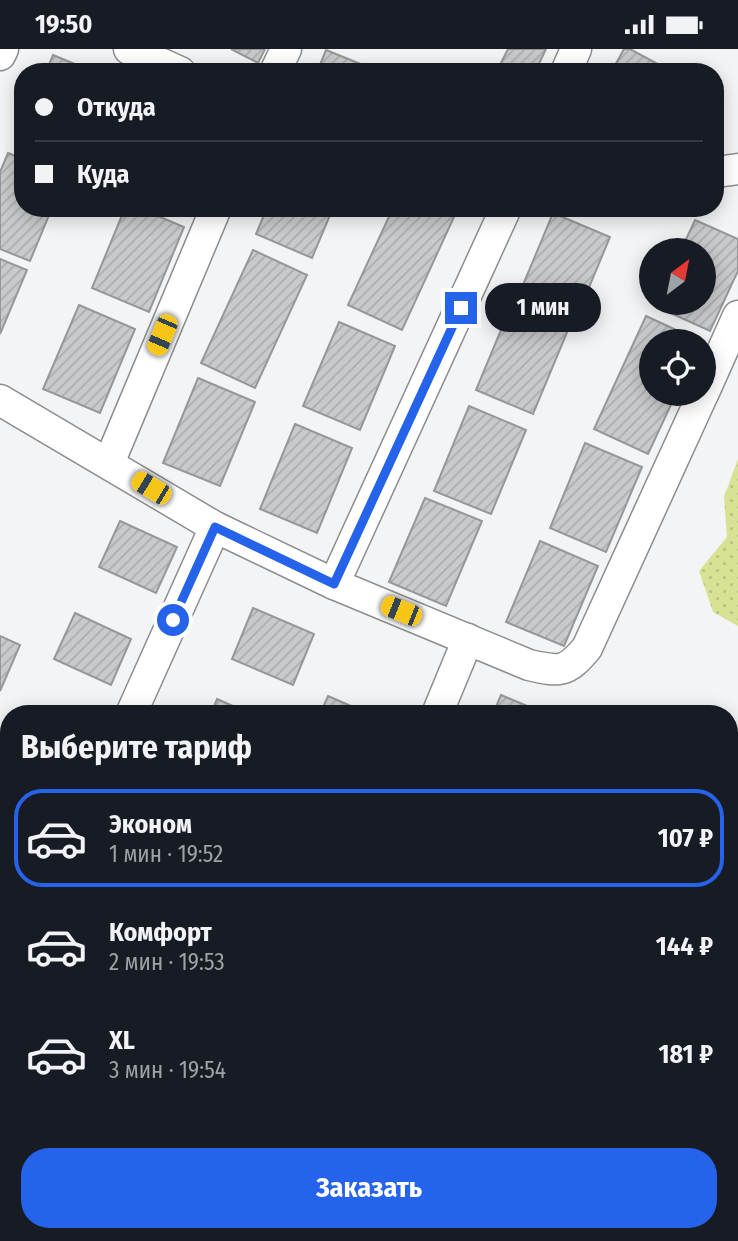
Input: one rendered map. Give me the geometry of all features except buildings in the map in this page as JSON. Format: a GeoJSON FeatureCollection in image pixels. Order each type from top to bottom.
{"type":"FeatureCollection","features":[{"type":"Feature","properties":{"kind":"street"},"geometry":{"type":"LineString","coordinates":[[0,55],[3,49]]}},
{"type":"Feature","properties":{"kind":"street"},"geometry":{"type":"LineString","coordinates":[[129,49],[160,63]]}},
{"type":"Feature","properties":{"kind":"street"},"geometry":{"type":"LineString","coordinates":[[109,463],[212,217]]}},
{"type":"Feature","properties":{"kind":"street"},"geometry":{"type":"LineString","coordinates":[[334,584],[502,217]]}},
{"type":"Feature","properties":{"kind":"street"},"geometry":{"type":"LineString","coordinates":[[716,364],[738,316]]}},
{"type":"Feature","properties":{"kind":"street"},"geometry":{"type":"LineString","coordinates":[[0,400],[215,527],[334,584],[529,665],[549,669],[565,669],[587,648],[697,406]]}},
{"type":"Feature","properties":{"kind":"street"},"geometry":{"type":"LineString","coordinates":[[135,705],[215,527]]}},
{"type":"Feature","properties":{"kind":"street"},"geometry":{"type":"LineString","coordinates":[[441,705],[468,639]]}},
{"type":"Feature","properties":{"kind":"green space"},"geometry":{"type":"Polygon","coordinates":[[[738,459],[738,626],[713,612],[699,571],[727,537],[724,497],[738,459]]]}},
{"type":"Feature","properties":{"kind":"route"},"geometry":{"type":"LineString","coordinates":[[173,620],[215,527],[334,584],[461,308]]}}]}
